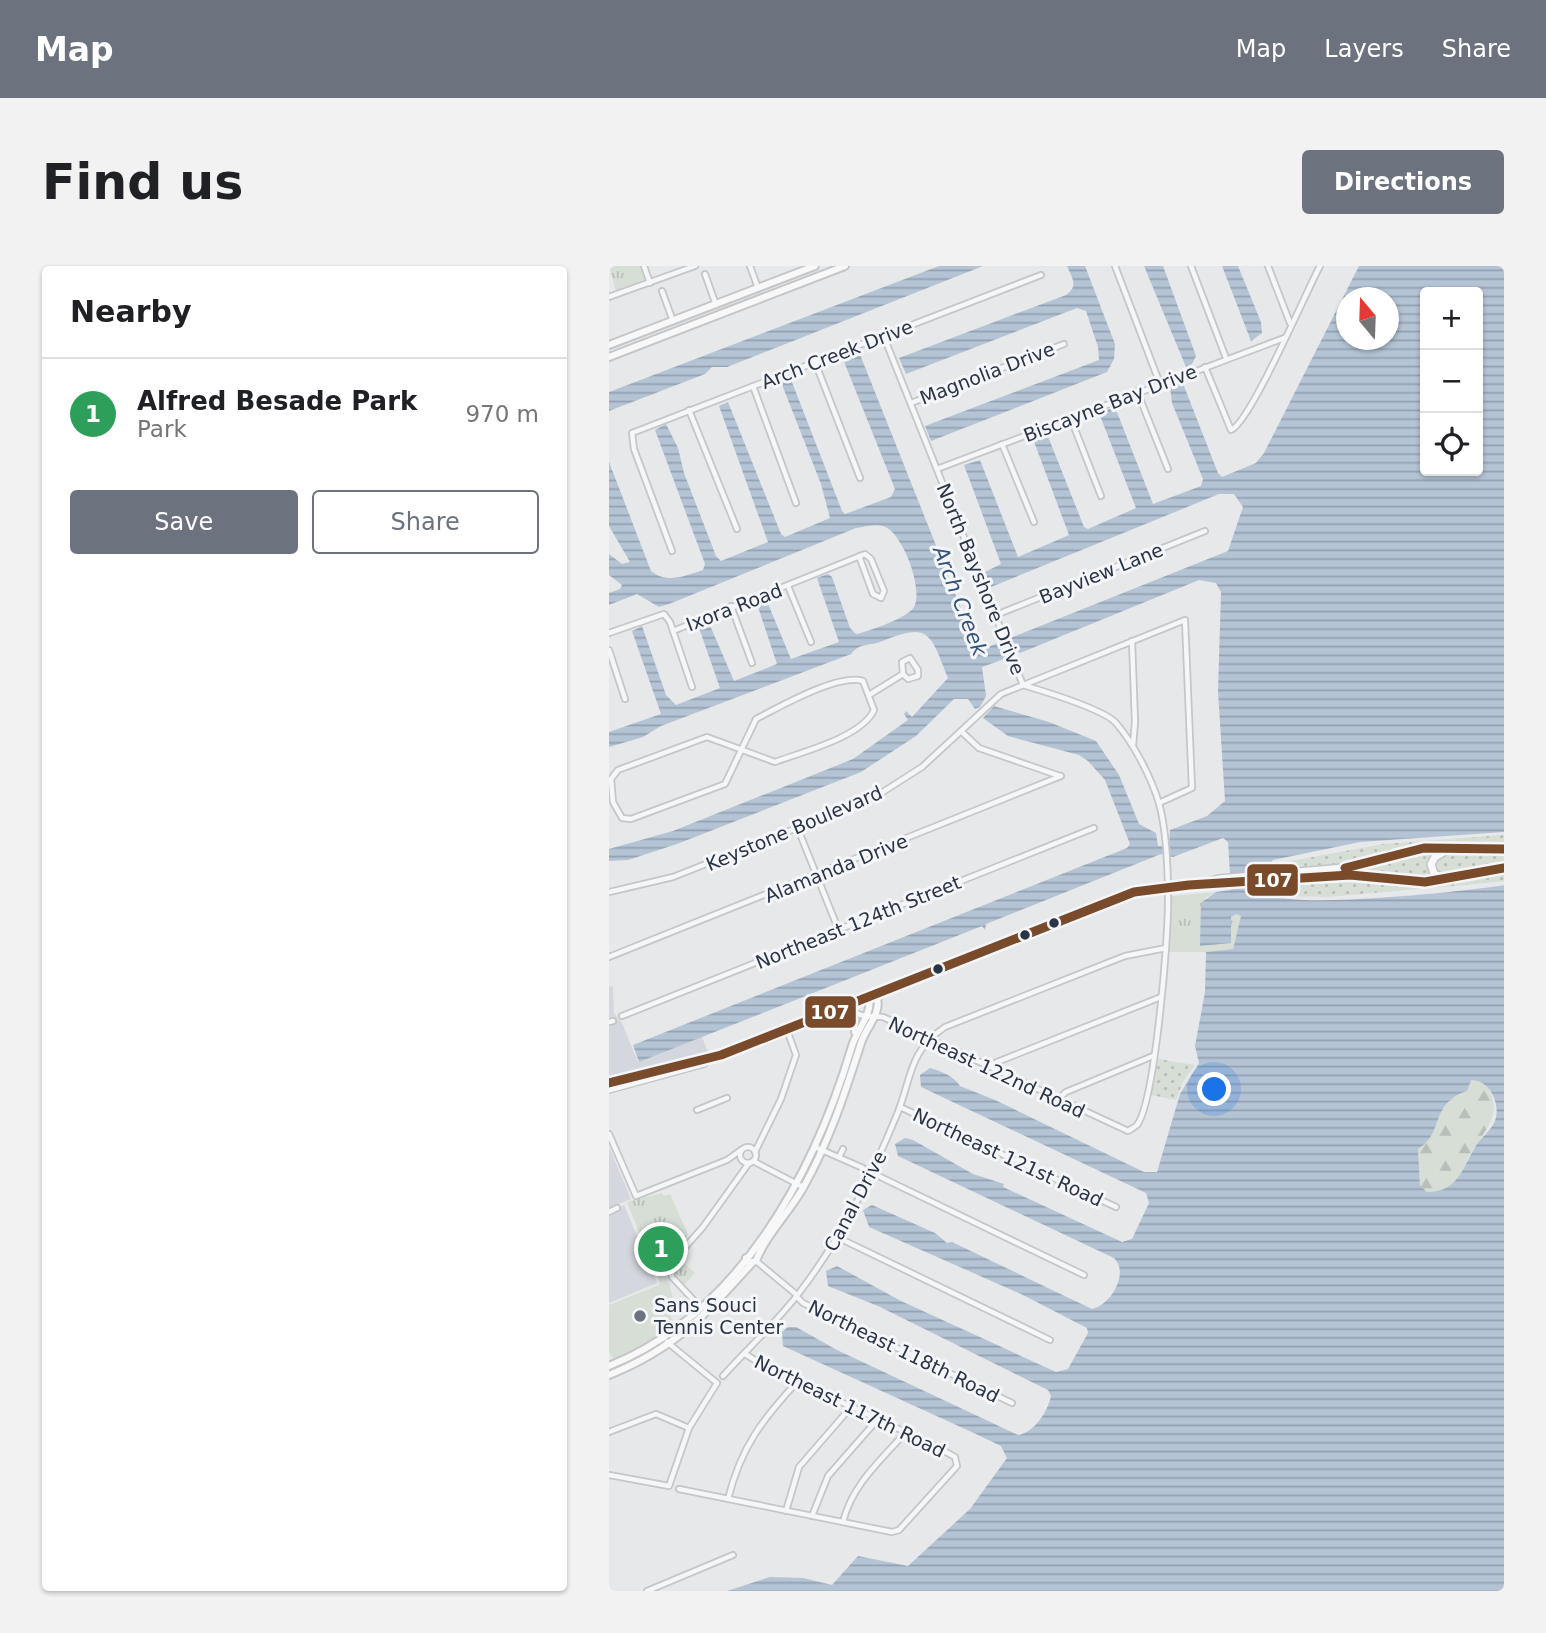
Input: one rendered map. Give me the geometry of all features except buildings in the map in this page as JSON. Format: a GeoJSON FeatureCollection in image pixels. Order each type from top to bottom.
{"type":"FeatureCollection","features":[{"type":"Feature","properties":{"kind":"main road"},"geometry":{"type":"LineString","coordinates":[[1446,879],[1434,874],[1431,864],[1435,857],[1453,848]]}},
{"type":"Feature","properties":{"kind":"main road"},"geometry":{"type":"LineString","coordinates":[[1274,878],[1343,868],[1408,851],[1504,849]]}},
{"type":"Feature","properties":{"kind":"main road"},"geometry":{"type":"LineString","coordinates":[[609,1083],[708,1059],[1121,897],[1168,887],[1227,881],[1350,875],[1416,882],[1504,868]]}},
{"type":"Feature","properties":{"kind":"main road"},"geometry":{"type":"LineString","coordinates":[[609,1089],[640,1077]]}},
{"type":"Feature","properties":{"kind":"street"},"geometry":{"type":"LineString","coordinates":[[644,266],[650,283]]}},
{"type":"Feature","properties":{"kind":"street"},"geometry":{"type":"LineString","coordinates":[[609,296],[695,266]]}},
{"type":"Feature","properties":{"kind":"street"},"geometry":{"type":"LineString","coordinates":[[750,266],[758,288]]}},
{"type":"Feature","properties":{"kind":"street"},"geometry":{"type":"LineString","coordinates":[[609,345],[758,288],[799,269],[816,266],[821,275]]}},
{"type":"Feature","properties":{"kind":"street"},"geometry":{"type":"LineString","coordinates":[[609,356],[845,266]]}},
{"type":"Feature","properties":{"kind":"street"},"geometry":{"type":"LineString","coordinates":[[1115,266],[1160,384]]}},
{"type":"Feature","properties":{"kind":"street"},"geometry":{"type":"LineString","coordinates":[[1191,266],[1226,358]]}},
{"type":"Feature","properties":{"kind":"street"},"geometry":{"type":"LineString","coordinates":[[1268,266],[1290,324]]}},
{"type":"Feature","properties":{"kind":"street"},"geometry":{"type":"LineString","coordinates":[[1205,367],[1231,430],[1238,428],[1253,405],[1320,266]]}},
{"type":"Feature","properties":{"kind":"street"},"geometry":{"type":"LineString","coordinates":[[705,274],[716,304]]}},
{"type":"Feature","properties":{"kind":"street","name":"Arch Creek Drive"},"geometry":{"type":"LineString","coordinates":[[672,551],[634,449],[632,433],[1041,275]]}},
{"type":"Feature","properties":{"kind":"street"},"geometry":{"type":"LineString","coordinates":[[662,291],[681,329]]}},
{"type":"Feature","properties":{"kind":"street","name":"North Bayshore Drive"},"geometry":{"type":"LineString","coordinates":[[884,337],[1023,685],[1116,722],[1133,746],[1159,803],[1168,887],[1166,948],[1153,1056],[1139,1120],[1132,1129]]}},
{"type":"Feature","properties":{"kind":"street","name":"Biscayne Bay Drive"},"geometry":{"type":"LineString","coordinates":[[937,468],[1284,338]]}},
{"type":"Feature","properties":{"kind":"street"},"geometry":{"type":"LineString","coordinates":[[1268,342],[1278,351]]}},
{"type":"Feature","properties":{"kind":"street","name":"Magnolia Drive"},"geometry":{"type":"LineString","coordinates":[[911,403],[1064,344]]}},
{"type":"Feature","properties":{"kind":"street"},"geometry":{"type":"LineString","coordinates":[[814,361],[860,478]]}},
{"type":"Feature","properties":{"kind":"street"},"geometry":{"type":"LineString","coordinates":[[753,386],[796,503]]}},
{"type":"Feature","properties":{"kind":"street"},"geometry":{"type":"LineString","coordinates":[[1137,391],[1168,469]]}},
{"type":"Feature","properties":{"kind":"street"},"geometry":{"type":"LineString","coordinates":[[689,410],[737,529]]}},
{"type":"Feature","properties":{"kind":"street"},"geometry":{"type":"LineString","coordinates":[[1071,419],[1101,496]]}},
{"type":"Feature","properties":{"kind":"street"},"geometry":{"type":"LineString","coordinates":[[1002,444],[1034,522]]}},
{"type":"Feature","properties":{"kind":"street","name":"Bayview Lane"},"geometry":{"type":"LineString","coordinates":[[996,615],[1205,531]]}},
{"type":"Feature","properties":{"kind":"street","name":"Ixora Road"},"geometry":{"type":"LineString","coordinates":[[609,633],[664,614],[673,631],[731,606],[788,586],[859,556],[865,554],[871,559],[884,591],[881,598],[873,594],[859,556]]}},
{"type":"Feature","properties":{"kind":"street"},"geometry":{"type":"LineString","coordinates":[[788,586],[811,642]]}},
{"type":"Feature","properties":{"kind":"street"},"geometry":{"type":"LineString","coordinates":[[731,606],[752,663]]}},
{"type":"Feature","properties":{"kind":"street","name":"Keystone Boulevard"},"geometry":{"type":"LineString","coordinates":[[609,892],[673,877],[875,797],[922,767],[1001,694],[1185,620],[1192,788],[1159,803]]}},
{"type":"Feature","properties":{"kind":"street"},"geometry":{"type":"LineString","coordinates":[[673,631],[692,687]]}},
{"type":"Feature","properties":{"kind":"street"},"geometry":{"type":"LineString","coordinates":[[1132,641],[1135,722],[1133,746]]}},
{"type":"Feature","properties":{"kind":"street"},"geometry":{"type":"LineString","coordinates":[[609,650],[625,699]]}},
{"type":"Feature","properties":{"kind":"street"},"geometry":{"type":"LineString","coordinates":[[910,658],[918,670],[918,676],[908,679],[903,674],[902,662],[910,658]]}},
{"type":"Feature","properties":{"kind":"street"},"geometry":{"type":"LineString","coordinates":[[869,695],[903,674]]}},
{"type":"Feature","properties":{"kind":"street"},"geometry":{"type":"LineString","coordinates":[[1038,677],[1042,691]]}},
{"type":"Feature","properties":{"kind":"street"},"geometry":{"type":"LineString","coordinates":[[742,749],[725,784],[631,819],[622,818],[611,803],[611,779],[618,770],[706,737],[742,749],[775,762],[829,743],[870,720],[874,710],[863,681],[854,678],[779,707],[756,719],[742,749]]}},
{"type":"Feature","properties":{"kind":"street","name":"Alamanda Drive"},"geometry":{"type":"LineString","coordinates":[[609,957],[1061,776],[979,748],[961,731]]}},
{"type":"Feature","properties":{"kind":"street","name":"Northeast 124th Street"},"geometry":{"type":"LineString","coordinates":[[622,1016],[1094,828]]}},
{"type":"Feature","properties":{"kind":"street"},"geometry":{"type":"LineString","coordinates":[[798,829],[839,930]]}},
{"type":"Feature","properties":{"kind":"street"},"geometry":{"type":"LineString","coordinates":[[927,1038],[944,1027],[1125,956],[1166,948]]}},
{"type":"Feature","properties":{"kind":"street"},"geometry":{"type":"LineString","coordinates":[[853,1041],[866,1016],[872,995]]}},
{"type":"Feature","properties":{"kind":"street"},"geometry":{"type":"LineString","coordinates":[[609,1375],[669,1345],[752,1258],[803,1187],[823,1150],[848,1090],[863,1039],[879,1007],[872,995]]}},
{"type":"Feature","properties":{"kind":"street"},"geometry":{"type":"LineString","coordinates":[[986,1066],[1162,996]]}},
{"type":"Feature","properties":{"kind":"street","name":"Northeast 122nd Road"},"geometry":{"type":"LineString","coordinates":[[839,1008],[875,1017],[927,1038],[1120,1129],[1132,1129]]}},
{"type":"Feature","properties":{"kind":"street"},"geometry":{"type":"LineString","coordinates":[[752,1258],[815,1147],[835,1098],[853,1041],[856,1024],[853,1013]]}},
{"type":"Feature","properties":{"kind":"street"},"geometry":{"type":"LineString","coordinates":[[704,1311],[671,1275],[670,1264],[753,1158],[784,1090],[796,1055],[787,1029]]}},
{"type":"Feature","properties":{"kind":"street","name":"Canal Drive"},"geometry":{"type":"LineString","coordinates":[[723,1376],[797,1296],[839,1238],[900,1107],[915,1056],[927,1038]]}},
{"type":"Feature","properties":{"kind":"street"},"geometry":{"type":"LineString","coordinates":[[1056,1100],[1066,1092],[1153,1056]]}},
{"type":"Feature","properties":{"kind":"street"},"geometry":{"type":"LineString","coordinates":[[697,1110],[727,1098]]}},
{"type":"Feature","properties":{"kind":"street","name":"Northeast 121st Road"},"geometry":{"type":"LineString","coordinates":[[900,1107],[1116,1208]]}},
{"type":"Feature","properties":{"kind":"street"},"geometry":{"type":"LineString","coordinates":[[609,1134],[634,1195],[638,1196],[727,1160],[760,1139]]}},
{"type":"Feature","properties":{"kind":"street"},"geometry":{"type":"LineString","coordinates":[[750,1147],[753,1158]]}},
{"type":"Feature","properties":{"kind":"street"},"geometry":{"type":"LineString","coordinates":[[815,1147],[1084,1275]]}},
{"type":"Feature","properties":{"kind":"street"},"geometry":{"type":"LineString","coordinates":[[839,1157],[843,1149]]}},
{"type":"Feature","properties":{"kind":"street"},"geometry":{"type":"LineString","coordinates":[[741,1150],[741,1174]]}},
{"type":"Feature","properties":{"kind":"street"},"geometry":{"type":"LineString","coordinates":[[727,1160],[753,1158],[803,1187]]}},
{"type":"Feature","properties":{"kind":"street"},"geometry":{"type":"LineString","coordinates":[[609,1212],[617,1208]]}},
{"type":"Feature","properties":{"kind":"street"},"geometry":{"type":"LineString","coordinates":[[839,1238],[1050,1340]]}},
{"type":"Feature","properties":{"kind":"street","name":"Northeast 118th Road"},"geometry":{"type":"LineString","coordinates":[[752,1258],[803,1303],[1012,1403]]}},
{"type":"Feature","properties":{"kind":"street"},"geometry":{"type":"LineString","coordinates":[[609,1366],[664,1339],[704,1311]]}},
{"type":"Feature","properties":{"kind":"street"},"geometry":{"type":"LineString","coordinates":[[609,1475],[669,1486],[689,1428],[717,1383],[664,1339]]}},
{"type":"Feature","properties":{"kind":"street","name":"Northeast 117th Road"},"geometry":{"type":"LineString","coordinates":[[745,1354],[797,1382],[955,1457],[957,1466],[899,1530],[892,1532],[843,1522]]}},
{"type":"Feature","properties":{"kind":"street"},"geometry":{"type":"LineString","coordinates":[[728,1499],[750,1439],[762,1419],[797,1382]]}},
{"type":"Feature","properties":{"kind":"street"},"geometry":{"type":"LineString","coordinates":[[786,1511],[799,1467],[851,1407]]}},
{"type":"Feature","properties":{"kind":"street"},"geometry":{"type":"LineString","coordinates":[[609,1432],[656,1414],[689,1428]]}},
{"type":"Feature","properties":{"kind":"street"},"geometry":{"type":"LineString","coordinates":[[813,1516],[828,1476],[879,1419]]}},
{"type":"Feature","properties":{"kind":"street"},"geometry":{"type":"LineString","coordinates":[[680,1489],[843,1522],[850,1498],[858,1485],[905,1432]]}},
{"type":"Feature","properties":{"kind":"street"},"geometry":{"type":"LineString","coordinates":[[647,1591],[733,1555]]}},
{"type":"Feature","properties":{"kind":"shaded area"},"geometry":{"type":"Polygon","coordinates":[[[613,986],[614,1013],[622,1023],[638,1062],[702,1037],[708,1052],[609,1078],[609,987],[613,986]]]}},
{"type":"Feature","properties":{"kind":"shaded area"},"geometry":{"type":"Polygon","coordinates":[[[609,1147],[631,1199],[609,1208],[609,1147]]]}},
{"type":"Feature","properties":{"kind":"shaded area"},"geometry":{"type":"Polygon","coordinates":[[[624,1205],[657,1283],[609,1303],[609,1212],[624,1205]]]}},
{"type":"Feature","properties":{"kind":"green space"},"geometry":{"type":"Polygon","coordinates":[[[609,266],[640,266],[645,281],[616,292],[609,266]]]}},
{"type":"Feature","properties":{"kind":"green space"},"geometry":{"type":"Polygon","coordinates":[[[1504,835],[1504,846],[1427,844],[1336,865],[1268,871],[1268,865],[1383,844],[1504,835]]]}},
{"type":"Feature","properties":{"kind":"green space"},"geometry":{"type":"Polygon","coordinates":[[[1441,850],[1433,856],[1436,879],[1274,877],[1441,850]]]}},
{"type":"Feature","properties":{"kind":"green space"},"geometry":{"type":"Polygon","coordinates":[[[1504,851],[1504,866],[1461,874],[1435,873],[1433,861],[1447,852],[1504,851]]]}},
{"type":"Feature","properties":{"kind":"green space"},"geometry":{"type":"Polygon","coordinates":[[[1504,872],[1504,881],[1497,882],[1327,897],[1285,896],[1272,890],[1270,885],[1348,879],[1431,885],[1504,872]]]}},
{"type":"Feature","properties":{"kind":"green space"},"geometry":{"type":"Polygon","coordinates":[[[1216,892],[1205,898],[1230,943],[1231,917],[1236,914],[1241,916],[1233,949],[1227,952],[1170,952],[1172,896],[1216,892]]]}},
{"type":"Feature","properties":{"kind":"green space"},"geometry":{"type":"Polygon","coordinates":[[[1158,1059],[1195,1065],[1183,1082],[1176,1100],[1151,1095],[1158,1059]]]}},
{"type":"Feature","properties":{"kind":"green space"},"geometry":{"type":"Polygon","coordinates":[[[1471,1079],[1485,1085],[1493,1099],[1494,1108],[1489,1124],[1456,1181],[1444,1190],[1427,1192],[1420,1185],[1418,1149],[1432,1135],[1447,1104],[1467,1091],[1471,1079]]]}},
{"type":"Feature","properties":{"kind":"green space"},"geometry":{"type":"Polygon","coordinates":[[[662,1193],[664,1196],[670,1194],[688,1234],[665,1265],[670,1281],[660,1284],[627,1202],[662,1193]]]}},
{"type":"Feature","properties":{"kind":"green space"},"geometry":{"type":"Polygon","coordinates":[[[679,1259],[695,1273],[684,1285],[673,1269],[679,1259]]]}},
{"type":"Feature","properties":{"kind":"green space","name":"Sans Souci Tennis Center"},"geometry":{"type":"Polygon","coordinates":[[[669,1281],[674,1305],[667,1307],[674,1324],[643,1346],[613,1359],[609,1351],[609,1305],[669,1281]]]}},
{"type":"Feature","properties":{"kind":"water"},"geometry":{"type":"Polygon","coordinates":[[[939,266],[983,266],[727,367],[712,367],[705,374],[609,411],[609,392],[939,266]]]}},
{"type":"Feature","properties":{"kind":"water"},"geometry":{"type":"Polygon","coordinates":[[[1067,266],[1085,266],[1115,344],[1114,359],[1107,372],[931,441],[925,426],[1099,360],[1098,347],[1086,311],[1077,308],[906,374],[899,358],[1066,295],[1073,285],[1067,266]]]}},
{"type":"Feature","properties":{"kind":"water"},"geometry":{"type":"Polygon","coordinates":[[[1144,266],[1163,266],[1196,356],[1192,364],[1186,367],[1144,266]]]}},
{"type":"Feature","properties":{"kind":"water"},"geometry":{"type":"Polygon","coordinates":[[[1222,266],[1238,266],[1261,322],[1262,333],[1251,341],[1222,266]]]}},
{"type":"Feature","properties":{"kind":"water"},"geometry":{"type":"Polygon","coordinates":[[[1359,266],[1504,266],[1504,832],[1360,842],[1273,860],[1268,865],[1268,877],[1274,895],[1288,899],[1314,900],[1423,894],[1504,885],[1504,1591],[727,1591],[770,1577],[803,1578],[832,1585],[858,1556],[908,1566],[970,1509],[1007,1458],[1001,1446],[783,1346],[782,1332],[788,1327],[796,1327],[837,1350],[1018,1435],[1035,1426],[1047,1408],[1051,1396],[1048,1390],[878,1306],[828,1286],[826,1271],[837,1266],[901,1301],[1056,1372],[1068,1369],[1088,1333],[1087,1328],[1021,1294],[869,1227],[863,1210],[872,1205],[935,1233],[947,1243],[952,1242],[1092,1309],[1099,1307],[1111,1296],[1120,1272],[1114,1258],[898,1156],[895,1144],[905,1138],[913,1140],[973,1174],[1004,1184],[1003,1187],[1122,1242],[1132,1239],[1149,1203],[1146,1193],[921,1087],[920,1075],[930,1068],[943,1072],[960,1086],[995,1100],[1144,1172],[1157,1172],[1180,1094],[1199,1063],[1195,1046],[1205,992],[1206,952],[1233,949],[1241,916],[1236,914],[1231,917],[1231,943],[1200,946],[1201,903],[1216,892],[1231,890],[1228,842],[1223,838],[1173,857],[1161,854],[986,924],[985,930],[982,926],[639,1062],[633,1045],[1127,848],[1130,844],[1105,780],[1088,761],[1079,755],[1008,736],[983,718],[994,706],[1049,722],[1096,741],[1119,775],[1139,824],[1156,833],[1158,846],[1169,846],[1170,830],[1207,816],[1225,801],[1218,691],[1221,592],[1216,583],[1199,580],[1020,653],[1015,650],[1005,654],[1007,658],[982,667],[986,696],[980,707],[975,709],[968,699],[954,699],[916,736],[861,772],[677,844],[628,860],[609,861],[609,849],[673,831],[853,759],[908,720],[904,714],[906,711],[912,717],[948,678],[932,641],[919,632],[909,632],[861,646],[851,654],[661,726],[643,737],[609,747],[609,732],[661,714],[632,631],[642,626],[666,695],[676,705],[720,688],[698,625],[708,621],[734,681],[777,664],[757,604],[766,599],[791,659],[839,642],[817,578],[828,574],[832,577],[850,628],[856,634],[911,611],[916,599],[916,587],[904,549],[897,538],[890,530],[876,525],[856,528],[659,607],[637,594],[609,605],[609,593],[620,589],[622,585],[609,575],[609,554],[622,564],[630,562],[609,526],[609,462],[651,571],[670,578],[703,570],[705,564],[655,430],[666,424],[678,448],[684,473],[716,556],[721,561],[768,542],[719,406],[728,402],[781,534],[785,537],[830,518],[821,484],[781,382],[790,377],[842,511],[845,514],[891,497],[895,489],[843,359],[859,352],[978,651],[1228,551],[1243,507],[1234,494],[1219,494],[991,587],[985,572],[1001,564],[964,465],[980,460],[1018,557],[1069,535],[1033,439],[1047,434],[1084,527],[1088,529],[1136,508],[1099,413],[1115,407],[1153,504],[1201,486],[1203,479],[1172,403],[1170,387],[1182,381],[1218,473],[1222,477],[1256,463],[1264,453],[1336,311],[1336,350],[1399,350],[1399,287],[1348,287],[1359,266]],[[1471,1080],[1467,1091],[1447,1103],[1432,1135],[1418,1149],[1420,1185],[1427,1192],[1446,1188],[1458,1178],[1477,1144],[1495,1121],[1495,1101],[1489,1088],[1471,1080]]]}},
{"type":"Feature","properties":{"kind":"transit line","name":"107"},"geometry":{"type":"LineString","coordinates":[[1345,868],[1424,848],[1504,849]]}},
{"type":"Feature","properties":{"kind":"transit line","name":"107"},"geometry":{"type":"LineString","coordinates":[[609,1083],[721,1055],[1134,892],[1189,885],[1350,875],[1425,882],[1504,868]]}},
{"type":"Feature","properties":{"kind":"place","name":"Alfred Besade Park"},"geometry":{"type":"Point","coordinates":[661,1249]}},
{"type":"Feature","properties":{"kind":"place","name":"Sans Souci Tennis Center"},"geometry":{"type":"Point","coordinates":[640,1316]}},
{"type":"Feature","properties":{"kind":"water label","name":"Arch Creek"},"geometry":{"type":"Point","coordinates":[960,601]}}]}
